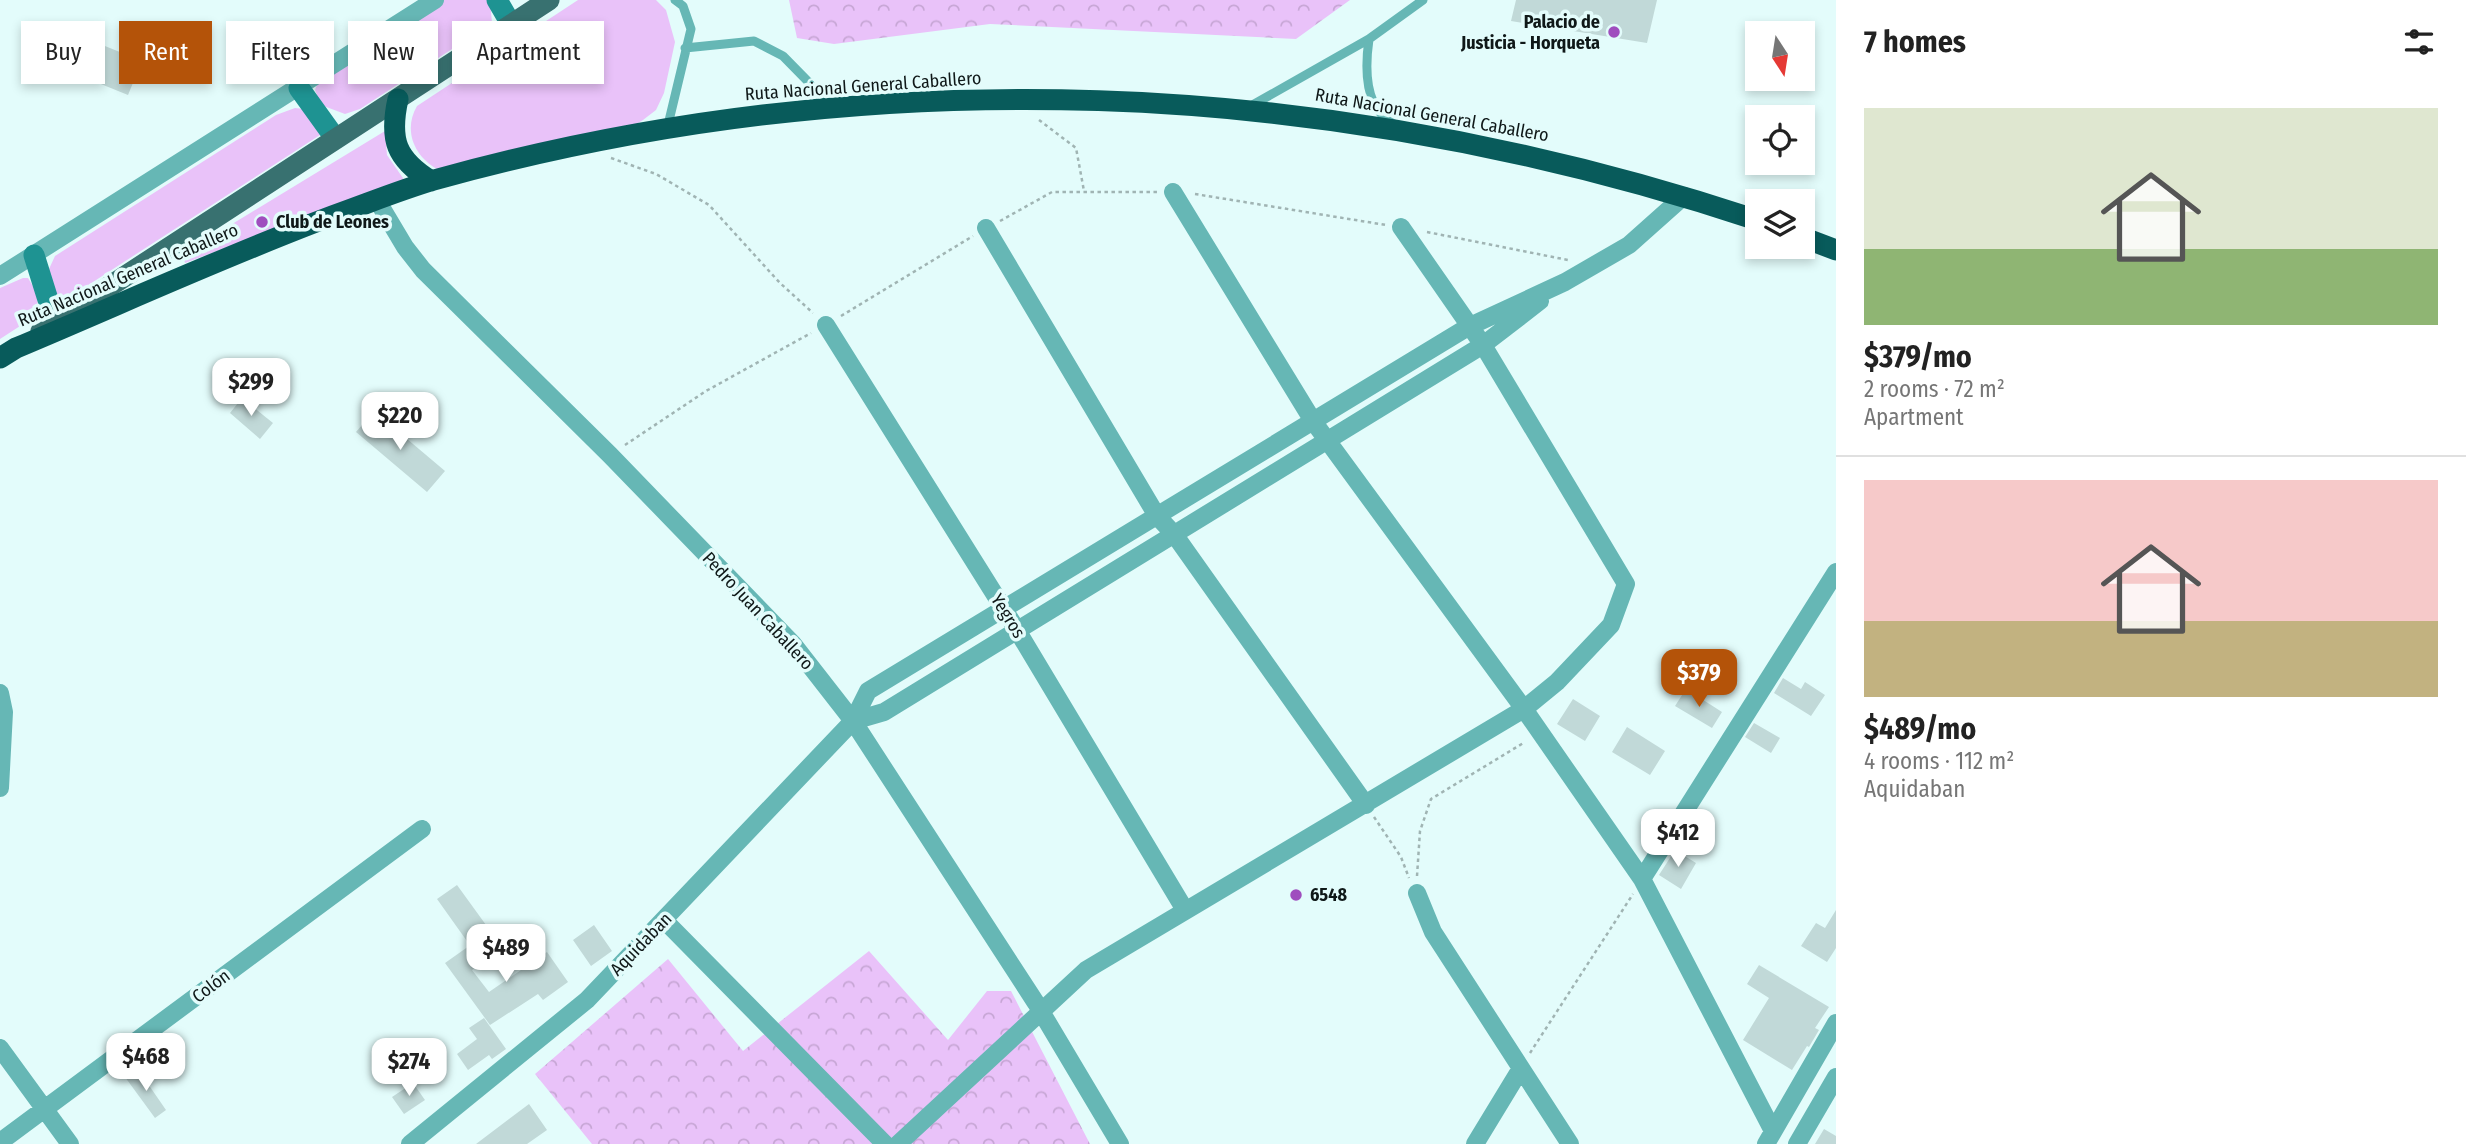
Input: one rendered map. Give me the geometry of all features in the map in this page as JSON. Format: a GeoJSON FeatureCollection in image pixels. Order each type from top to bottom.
{"type":"FeatureCollection","features":[{"type":"Feature","properties":{"kind":"highway"},"geometry":{"type":"LineString","coordinates":[[398,99],[393,123],[397,147],[409,167],[431,181]]}},
{"type":"Feature","properties":{"kind":"highway","name":"Ruta Nacional General Caballero"},"geometry":{"type":"LineString","coordinates":[[8,353],[268,240],[431,181],[587,143],[667,129],[834,107],[1011,99],[1126,100],[1247,108],[1405,130],[1571,164],[1745,216]]}},
{"type":"Feature","properties":{"kind":"highway"},"geometry":{"type":"LineString","coordinates":[[1815,242],[1836,250]]}},
{"type":"Feature","properties":{"kind":"main road"},"geometry":{"type":"LineString","coordinates":[[497,0],[509,21]]}},
{"type":"Feature","properties":{"kind":"main road"},"geometry":{"type":"LineString","coordinates":[[516,21],[549,0]]}},
{"type":"Feature","properties":{"kind":"main road"},"geometry":{"type":"LineString","coordinates":[[8,353],[452,63]]}},
{"type":"Feature","properties":{"kind":"main road"},"geometry":{"type":"LineString","coordinates":[[299,88],[335,138]]}},
{"type":"Feature","properties":{"kind":"main road"},"geometry":{"type":"LineString","coordinates":[[34,255],[55,322]]}},
{"type":"Feature","properties":{"kind":"street"},"geometry":{"type":"LineString","coordinates":[[0,276],[435,0]]}},
{"type":"Feature","properties":{"kind":"street"},"geometry":{"type":"LineString","coordinates":[[1172,192],[1313,421],[1524,709],[1642,880],[1769,1138]]}},
{"type":"Feature","properties":{"kind":"street"},"geometry":{"type":"LineString","coordinates":[[853,721],[868,691],[1468,327],[1565,282],[1629,245],[1684,196]]}},
{"type":"Feature","properties":{"kind":"street","name":"Pedro Juan Caballero"},"geometry":{"type":"LineString","coordinates":[[377,200],[405,247],[423,270],[610,455],[793,644],[853,721],[1041,1012],[1120,1144]]}},
{"type":"Feature","properties":{"kind":"street"},"geometry":{"type":"LineString","coordinates":[[986,228],[1157,516],[1174,534],[1366,805]]}},
{"type":"Feature","properties":{"kind":"street"},"geometry":{"type":"LineString","coordinates":[[898,1144],[1086,970],[1524,709],[1557,682],[1611,625],[1626,584],[1483,345],[1401,228]]}},
{"type":"Feature","properties":{"kind":"street"},"geometry":{"type":"LineString","coordinates":[[853,721],[884,712],[1483,345],[1565,282]]}},
{"type":"Feature","properties":{"kind":"street","name":"Yegros"},"geometry":{"type":"LineString","coordinates":[[826,325],[1004,608],[1185,911]]}},
{"type":"Feature","properties":{"kind":"street"},"geometry":{"type":"LineString","coordinates":[[1642,880],[1830,595],[1836,572]]}},
{"type":"Feature","properties":{"kind":"street"},"geometry":{"type":"LineString","coordinates":[[0,692],[4,712],[0,788]]}},
{"type":"Feature","properties":{"kind":"street","name":"Aquidaban"},"geometry":{"type":"LineString","coordinates":[[410,1144],[587,1000],[853,721]]}},
{"type":"Feature","properties":{"kind":"street","name":"Colón"},"geometry":{"type":"LineString","coordinates":[[0,1142],[422,829]]}},
{"type":"Feature","properties":{"kind":"street"},"geometry":{"type":"LineString","coordinates":[[1417,894],[1433,932],[1570,1144]]}},
{"type":"Feature","properties":{"kind":"street"},"geometry":{"type":"LineString","coordinates":[[664,920],[885,1144]]}},
{"type":"Feature","properties":{"kind":"street"},"geometry":{"type":"LineString","coordinates":[[1769,1138],[1836,1023]]}},
{"type":"Feature","properties":{"kind":"street"},"geometry":{"type":"LineString","coordinates":[[0,1048],[70,1144]]}},
{"type":"Feature","properties":{"kind":"street"},"geometry":{"type":"LineString","coordinates":[[1475,1144],[1520,1070]]}},
{"type":"Feature","properties":{"kind":"street"},"geometry":{"type":"LineString","coordinates":[[1797,1144],[1836,1077]]}},
{"type":"Feature","properties":{"kind":"lane"},"geometry":{"type":"LineString","coordinates":[[667,129],[691,29],[679,3],[693,0]]}},
{"type":"Feature","properties":{"kind":"lane"},"geometry":{"type":"LineString","coordinates":[[1247,108],[1369,38],[1423,0]]}},
{"type":"Feature","properties":{"kind":"lane"},"geometry":{"type":"LineString","coordinates":[[1369,38],[1365,65],[1369,89],[1382,118],[1405,130]]}},
{"type":"Feature","properties":{"kind":"lane"},"geometry":{"type":"LineString","coordinates":[[685,48],[754,41],[783,56],[834,107]]}},
{"type":"Feature","properties":{"kind":"path"},"geometry":{"type":"LineString","coordinates":[[1011,99],[1076,148],[1084,191]]}},
{"type":"Feature","properties":{"kind":"path"},"geometry":{"type":"LineString","coordinates":[[610,158],[656,174],[709,205],[780,283],[826,325]]}},
{"type":"Feature","properties":{"kind":"path"},"geometry":{"type":"LineString","coordinates":[[610,455],[706,391],[826,325],[986,228],[1052,192],[1172,192],[1230,198],[1594,265]]}},
{"type":"Feature","properties":{"kind":"path"},"geometry":{"type":"LineString","coordinates":[[1417,894],[1420,831],[1431,799],[1539,734]]}},
{"type":"Feature","properties":{"kind":"path"},"geometry":{"type":"LineString","coordinates":[[1366,805],[1401,857],[1417,894]]}},
{"type":"Feature","properties":{"kind":"path"},"geometry":{"type":"LineString","coordinates":[[1520,1070],[1642,880]]}},
{"type":"Feature","properties":{"kind":"green space"},"geometry":{"type":"Polygon","coordinates":[[[441,0],[490,0],[492,21],[452,21],[452,49],[438,58],[438,21],[410,21],[441,0]]]}},
{"type":"Feature","properties":{"kind":"green space"},"geometry":{"type":"Polygon","coordinates":[[[578,0],[656,0],[666,10],[675,42],[664,93],[656,110],[628,129],[437,169],[429,164],[413,142],[413,115],[417,106],[452,83],[604,84],[604,21],[546,21],[578,0]]]}},
{"type":"Feature","properties":{"kind":"green space"},"geometry":{"type":"Polygon","coordinates":[[[789,0],[1350,0],[1296,39],[990,24],[834,44],[797,38],[789,0]]]}},
{"type":"Feature","properties":{"kind":"green space"},"geometry":{"type":"Polygon","coordinates":[[[348,62],[348,84],[398,84],[360,109],[345,114],[321,105],[315,90],[317,84],[334,84],[334,71],[348,62]]]}},
{"type":"Feature","properties":{"kind":"green space"},"geometry":{"type":"Polygon","coordinates":[[[295,108],[304,109],[323,130],[320,135],[76,293],[61,301],[54,297],[49,269],[55,256],[276,115],[295,108]]]}},
{"type":"Feature","properties":{"kind":"green space"},"geometry":{"type":"Polygon","coordinates":[[[385,131],[387,155],[405,181],[185,263],[183,256],[191,249],[385,131]]]}},
{"type":"Feature","properties":{"kind":"green space"},"geometry":{"type":"Polygon","coordinates":[[[28,278],[37,293],[38,310],[34,317],[0,339],[0,288],[28,278]]]}},
{"type":"Feature","properties":{"kind":"green space"},"geometry":{"type":"Polygon","coordinates":[[[869,951],[948,1040],[987,991],[1011,991],[1090,1144],[592,1144],[535,1074],[668,959],[743,1051],[869,951]]]}},
{"type":"Feature","properties":{"kind":"building","name":"Palacio de Justicia - Horqueta"},"geometry":{"type":"Polygon","coordinates":[[[1516,0],[1657,0],[1647,43],[1511,21],[1516,0]]]}},
{"type":"Feature","properties":{"kind":"building"},"geometry":{"type":"Polygon","coordinates":[[[105,46],[119,52],[119,84],[133,84],[128,95],[101,84],[105,84],[105,46]]]}},
{"type":"Feature","properties":{"kind":"building"},"geometry":{"type":"Polygon","coordinates":[[[242,398],[273,423],[260,439],[230,413],[242,398]]]}},
{"type":"Feature","properties":{"kind":"building"},"geometry":{"type":"Polygon","coordinates":[[[374,411],[445,471],[427,492],[356,432],[374,411]]]}},
{"type":"Feature","properties":{"kind":"building"},"geometry":{"type":"Polygon","coordinates":[[[1783,678],[1801,689],[1805,682],[1825,695],[1811,716],[1774,693],[1783,678]]]}},
{"type":"Feature","properties":{"kind":"building"},"geometry":{"type":"Polygon","coordinates":[[[1686,689],[1722,712],[1712,728],[1675,706],[1686,689]]]}},
{"type":"Feature","properties":{"kind":"building"},"geometry":{"type":"Polygon","coordinates":[[[1573,699],[1600,716],[1585,741],[1557,724],[1573,699]]]}},
{"type":"Feature","properties":{"kind":"building"},"geometry":{"type":"Polygon","coordinates":[[[1754,723],[1780,738],[1771,753],[1745,737],[1754,723]]]}},
{"type":"Feature","properties":{"kind":"building"},"geometry":{"type":"Polygon","coordinates":[[[1627,727],[1665,751],[1650,775],[1612,752],[1627,727]]]}},
{"type":"Feature","properties":{"kind":"building"},"geometry":{"type":"Polygon","coordinates":[[[1675,850],[1696,863],[1681,889],[1659,875],[1675,850]]]}},
{"type":"Feature","properties":{"kind":"building"},"geometry":{"type":"Polygon","coordinates":[[[457,885],[494,936],[474,951],[437,899],[457,885]]]}},
{"type":"Feature","properties":{"kind":"building"},"geometry":{"type":"Polygon","coordinates":[[[1836,910],[1836,948],[1827,962],[1801,946],[1816,923],[1825,928],[1836,910]]]}},
{"type":"Feature","properties":{"kind":"building"},"geometry":{"type":"Polygon","coordinates":[[[594,925],[612,951],[591,966],[573,940],[594,925]]]}},
{"type":"Feature","properties":{"kind":"building"},"geometry":{"type":"Polygon","coordinates":[[[469,946],[482,963],[472,970],[489,992],[547,952],[568,982],[543,1000],[538,994],[490,1025],[445,963],[469,946]]]}},
{"type":"Feature","properties":{"kind":"building"},"geometry":{"type":"Polygon","coordinates":[[[1759,965],[1829,1007],[1815,1028],[1819,1030],[1792,1070],[1743,1040],[1769,998],[1747,984],[1759,965]]]}},
{"type":"Feature","properties":{"kind":"building"},"geometry":{"type":"Polygon","coordinates":[[[484,1018],[506,1049],[492,1059],[489,1055],[468,1070],[457,1054],[477,1039],[469,1028],[484,1018]]]}},
{"type":"Feature","properties":{"kind":"building"},"geometry":{"type":"Polygon","coordinates":[[[137,1068],[166,1110],[155,1118],[125,1077],[137,1068]]]}},
{"type":"Feature","properties":{"kind":"building"},"geometry":{"type":"Polygon","coordinates":[[[413,1083],[425,1100],[404,1114],[392,1097],[413,1083]]]}},
{"type":"Feature","properties":{"kind":"building"},"geometry":{"type":"Polygon","coordinates":[[[529,1104],[547,1130],[527,1144],[476,1144],[529,1104]]]}},
{"type":"Feature","properties":{"kind":"building"},"geometry":{"type":"Polygon","coordinates":[[[1824,1129],[1836,1136],[1836,1144],[1815,1144],[1824,1129]]]}},
{"type":"Feature","properties":{"kind":"place","name":"Palacio de Justicia - Horqueta"},"geometry":{"type":"Point","coordinates":[1614,32]}},
{"type":"Feature","properties":{"kind":"place","name":"Club de Leones"},"geometry":{"type":"Point","coordinates":[262,222]}},
{"type":"Feature","properties":{"kind":"place","name":"6548"},"geometry":{"type":"Point","coordinates":[1296,895]}}]}
